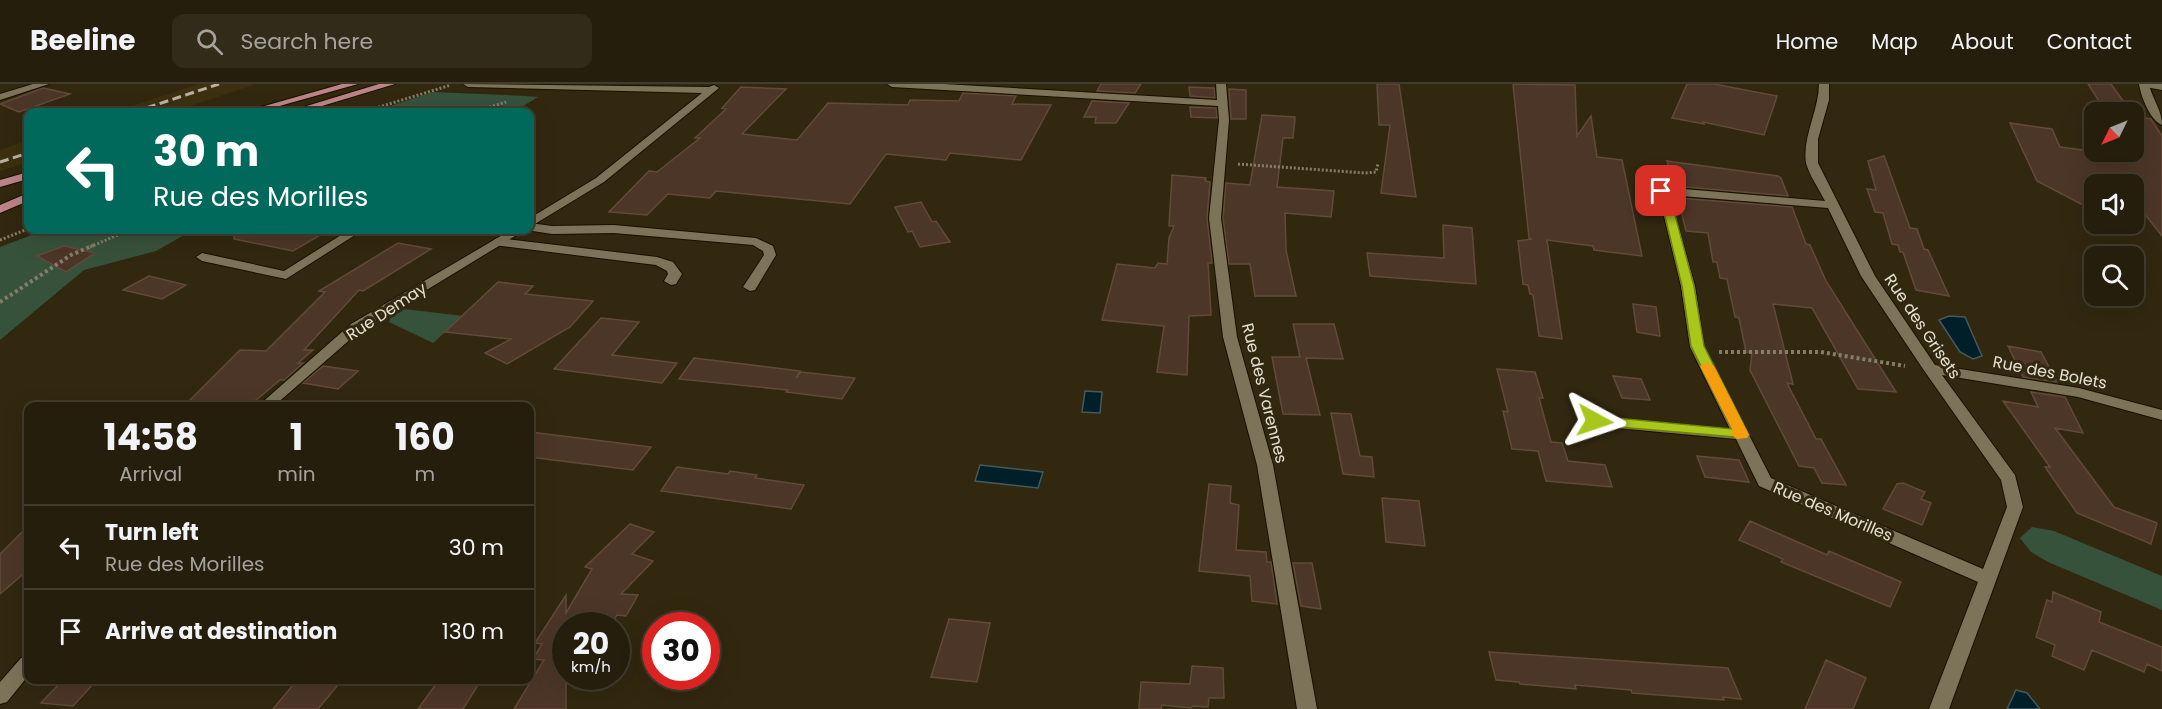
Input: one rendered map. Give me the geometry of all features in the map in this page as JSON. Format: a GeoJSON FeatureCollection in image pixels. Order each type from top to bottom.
{"type":"FeatureCollection","features":[{"type":"Feature","properties":{"kind":"main road"},"geometry":{"type":"LineString","coordinates":[[263,108],[353,84]]}},
{"type":"Feature","properties":{"kind":"main road"},"geometry":{"type":"LineString","coordinates":[[281,108],[368,84]]}},
{"type":"Feature","properties":{"kind":"main road"},"geometry":{"type":"LineString","coordinates":[[306,108],[390,84]]}},
{"type":"Feature","properties":{"kind":"main road"},"geometry":{"type":"LineString","coordinates":[[0,184],[24,176]]}},
{"type":"Feature","properties":{"kind":"main road"},"geometry":{"type":"LineString","coordinates":[[0,207],[24,198]]}},
{"type":"Feature","properties":{"kind":"street"},"geometry":{"type":"LineString","coordinates":[[0,97],[45,84]]}},
{"type":"Feature","properties":{"kind":"street"},"geometry":{"type":"LineString","coordinates":[[468,84],[715,87]]}},
{"type":"Feature","properties":{"kind":"street"},"geometry":{"type":"LineString","coordinates":[[892,84],[1223,104]]}},
{"type":"Feature","properties":{"kind":"street","name":"Rue des Varennes"},"geometry":{"type":"LineString","coordinates":[[1221,84],[1224,120],[1215,218],[1230,337],[1265,465],[1308,709]]}},
{"type":"Feature","properties":{"kind":"street","name":"Rue des Grisets"},"geometry":{"type":"LineString","coordinates":[[1824,84],[1824,100],[1813,139],[1812,163],[1868,276],[1930,369],[2009,480],[2015,507],[1939,709]]}},
{"type":"Feature","properties":{"kind":"street"},"geometry":{"type":"LineString","coordinates":[[2162,87],[2144,84],[2146,94],[2162,122]]}},
{"type":"Feature","properties":{"kind":"street"},"geometry":{"type":"LineString","coordinates":[[534,220],[600,180],[715,87]]}},
{"type":"Feature","properties":{"kind":"street","name":"Rue des Morilles"},"geometry":{"type":"LineString","coordinates":[[1833,206],[1661,191],[1666,200],[1688,286],[1700,352],[1766,482],[1989,579]]}},
{"type":"Feature","properties":{"kind":"street"},"geometry":{"type":"LineString","coordinates":[[534,222],[552,230],[614,229],[756,242],[769,249],[770,255],[750,287]]}},
{"type":"Feature","properties":{"kind":"street"},"geometry":{"type":"LineString","coordinates":[[202,257],[286,275],[351,234]]}},
{"type":"Feature","properties":{"kind":"street","name":"Rue Demay"},"geometry":{"type":"LineString","coordinates":[[269,402],[356,327],[512,234]]}},
{"type":"Feature","properties":{"kind":"street"},"geometry":{"type":"LineString","coordinates":[[497,242],[657,261],[665,263],[674,270],[675,274],[671,281]]}},
{"type":"Feature","properties":{"kind":"street","name":"Rue des Bolets"},"geometry":{"type":"LineString","coordinates":[[1930,369],[2079,393],[2162,415]]}},
{"type":"Feature","properties":{"kind":"street"},"geometry":{"type":"LineString","coordinates":[[1595,421],[1742,435]]}},
{"type":"Feature","properties":{"kind":"street"},"geometry":{"type":"LineString","coordinates":[[0,696],[24,668]]}},
{"type":"Feature","properties":{"kind":"path"},"geometry":{"type":"LineString","coordinates":[[376,108],[455,84]]}},
{"type":"Feature","properties":{"kind":"path"},"geometry":{"type":"LineString","coordinates":[[1219,163],[1365,173],[1376,172],[1378,163]]}},
{"type":"Feature","properties":{"kind":"path"},"geometry":{"type":"LineString","coordinates":[[0,240],[24,231]]}},
{"type":"Feature","properties":{"kind":"path"},"geometry":{"type":"LineString","coordinates":[[0,302],[71,255],[120,234]]}},
{"type":"Feature","properties":{"kind":"path"},"geometry":{"type":"LineString","coordinates":[[1700,352],[1821,352],[1911,367]]}},
{"type":"Feature","properties":{"kind":"shaded area"},"geometry":{"type":"Polygon","coordinates":[[[199,84],[256,84],[184,108],[125,108],[199,84]]]}},
{"type":"Feature","properties":{"kind":"shaded area"},"geometry":{"type":"Polygon","coordinates":[[[24,141],[24,163],[0,171],[0,150],[24,141]]]}},
{"type":"Feature","properties":{"kind":"green space"},"geometry":{"type":"Polygon","coordinates":[[[433,92],[538,97],[520,108],[384,108],[433,92]]]}},
{"type":"Feature","properties":{"kind":"green space"},"geometry":{"type":"Polygon","coordinates":[[[34,234],[186,234],[156,251],[84,270],[0,340],[0,247],[34,234]]]}},
{"type":"Feature","properties":{"kind":"green space"},"geometry":{"type":"Polygon","coordinates":[[[404,309],[463,316],[433,343],[389,322],[391,317],[404,309]]]}},
{"type":"Feature","properties":{"kind":"green space"},"geometry":{"type":"Polygon","coordinates":[[[2032,527],[2054,531],[2162,576],[2162,610],[2048,562],[2031,552],[2020,538],[2032,527]]]}},
{"type":"Feature","properties":{"kind":"water"},"geometry":{"type":"Polygon","coordinates":[[[1949,316],[1965,317],[1982,356],[1973,359],[1960,352],[1939,320],[1949,316]]]}},
{"type":"Feature","properties":{"kind":"water"},"geometry":{"type":"Polygon","coordinates":[[[1085,391],[1102,392],[1100,413],[1082,412],[1085,391]]]}},
{"type":"Feature","properties":{"kind":"water"},"geometry":{"type":"Polygon","coordinates":[[[980,465],[1043,472],[1038,488],[975,481],[980,465]]]}},
{"type":"Feature","properties":{"kind":"water"},"geometry":{"type":"Polygon","coordinates":[[[2016,690],[2027,693],[2040,709],[2007,709],[2016,690]]]}},
{"type":"Feature","properties":{"kind":"building"},"geometry":{"type":"Polygon","coordinates":[[[1101,84],[1141,84],[1135,93],[1097,91],[1101,84]]]}},
{"type":"Feature","properties":{"kind":"building"},"geometry":{"type":"Polygon","coordinates":[[[1377,84],[1399,84],[1416,197],[1381,193],[1390,125],[1379,125],[1377,84]]]}},
{"type":"Feature","properties":{"kind":"building"},"geometry":{"type":"Polygon","coordinates":[[[1513,84],[1575,85],[1577,136],[1591,116],[1597,157],[1622,160],[1642,256],[1594,250],[1593,246],[1547,240],[1562,339],[1539,336],[1533,295],[1530,294],[1528,285],[1523,284],[1518,241],[1532,239],[1529,238],[1513,84]]]}},
{"type":"Feature","properties":{"kind":"building"},"geometry":{"type":"Polygon","coordinates":[[[1687,84],[1714,84],[1777,96],[1764,135],[1672,118],[1687,84]]]}},
{"type":"Feature","properties":{"kind":"building"},"geometry":{"type":"Polygon","coordinates":[[[2088,84],[2111,84],[2124,102],[2100,102],[2088,84]]]}},
{"type":"Feature","properties":{"kind":"building"},"geometry":{"type":"Polygon","coordinates":[[[741,87],[786,89],[742,134],[797,140],[828,103],[908,105],[910,100],[959,101],[963,93],[1016,96],[1012,104],[1051,105],[1021,160],[950,153],[946,160],[886,154],[850,204],[716,191],[710,198],[668,194],[647,215],[609,212],[649,171],[657,172],[700,138],[695,138],[726,109],[722,108],[741,87]]]}},
{"type":"Feature","properties":{"kind":"building"},"geometry":{"type":"Polygon","coordinates":[[[1189,87],[1214,88],[1215,98],[1190,96],[1189,87]]]}},
{"type":"Feature","properties":{"kind":"building"},"geometry":{"type":"Polygon","coordinates":[[[43,88],[70,94],[30,108],[24,108],[19,112],[0,104],[43,88]]]}},
{"type":"Feature","properties":{"kind":"building"},"geometry":{"type":"Polygon","coordinates":[[[1229,89],[1246,90],[1246,119],[1231,119],[1229,89]]]}},
{"type":"Feature","properties":{"kind":"building"},"geometry":{"type":"Polygon","coordinates":[[[1092,101],[1129,103],[1116,123],[1095,123],[1096,117],[1084,117],[1092,101]]]}},
{"type":"Feature","properties":{"kind":"building"},"geometry":{"type":"Polygon","coordinates":[[[1190,107],[1216,108],[1217,118],[1191,117],[1190,107]]]}},
{"type":"Feature","properties":{"kind":"building"},"geometry":{"type":"Polygon","coordinates":[[[1262,115],[1295,117],[1293,138],[1283,138],[1277,187],[1334,191],[1331,217],[1285,213],[1286,250],[1296,296],[1255,296],[1250,264],[1229,264],[1223,218],[1226,183],[1250,185],[1262,115]]]}},
{"type":"Feature","properties":{"kind":"building"},"geometry":{"type":"Polygon","coordinates":[[[2144,118],[2151,119],[2162,136],[2162,236],[2144,213],[2144,174],[2084,174],[2084,204],[2081,204],[2037,181],[2010,123],[2052,129],[2060,147],[2084,150],[2084,162],[2144,162],[2144,118]]]}},
{"type":"Feature","properties":{"kind":"building"},"geometry":{"type":"Polygon","coordinates":[[[1884,156],[1910,228],[1917,229],[1924,249],[1928,250],[1949,296],[1916,290],[1903,252],[1900,252],[1898,245],[1892,244],[1883,213],[1875,212],[1867,189],[1876,190],[1868,161],[1884,156]]]}},
{"type":"Feature","properties":{"kind":"building"},"geometry":{"type":"Polygon","coordinates":[[[1667,161],[1778,176],[1788,196],[1674,186],[1667,161]]]}},
{"type":"Feature","properties":{"kind":"building"},"geometry":{"type":"Polygon","coordinates":[[[1172,175],[1206,178],[1205,181],[1210,182],[1207,218],[1212,263],[1208,263],[1211,315],[1189,316],[1187,375],[1157,372],[1164,326],[1102,320],[1117,264],[1155,268],[1158,263],[1167,264],[1169,238],[1174,226],[1169,226],[1172,175]]]}},
{"type":"Feature","properties":{"kind":"building"},"geometry":{"type":"Polygon","coordinates":[[[1678,198],[1792,207],[1806,244],[1810,245],[1826,281],[1896,392],[1858,389],[1812,308],[1773,304],[1793,384],[1787,383],[1816,439],[1821,439],[1846,485],[1822,483],[1814,468],[1799,466],[1750,370],[1752,353],[1746,352],[1739,318],[1735,317],[1727,279],[1720,278],[1717,262],[1713,262],[1708,233],[1686,231],[1678,198]]]}},
{"type":"Feature","properties":{"kind":"building"},"geometry":{"type":"Polygon","coordinates":[[[921,202],[932,222],[936,221],[950,242],[920,247],[912,231],[908,232],[895,207],[921,202]]]}},
{"type":"Feature","properties":{"kind":"building"},"geometry":{"type":"Polygon","coordinates":[[[1443,225],[1472,228],[1476,284],[1370,276],[1367,253],[1444,258],[1443,225]]]}},
{"type":"Feature","properties":{"kind":"building"},"geometry":{"type":"Polygon","coordinates":[[[235,234],[322,234],[293,251],[234,239],[235,234]]]}},
{"type":"Feature","properties":{"kind":"building"},"geometry":{"type":"Polygon","coordinates":[[[398,243],[431,249],[363,291],[359,290],[304,350],[313,350],[298,363],[303,363],[254,402],[188,402],[240,350],[266,351],[325,292],[319,291],[398,243]]]}},
{"type":"Feature","properties":{"kind":"building"},"geometry":{"type":"Polygon","coordinates":[[[64,246],[95,253],[66,272],[37,256],[64,246]]]}},
{"type":"Feature","properties":{"kind":"building"},"geometry":{"type":"Polygon","coordinates":[[[149,276],[186,285],[162,299],[123,290],[149,276]]]}},
{"type":"Feature","properties":{"kind":"building"},"geometry":{"type":"Polygon","coordinates":[[[498,282],[533,286],[525,294],[593,301],[570,327],[507,364],[485,353],[511,339],[445,332],[498,282]]]}},
{"type":"Feature","properties":{"kind":"building"},"geometry":{"type":"Polygon","coordinates":[[[1633,304],[1656,307],[1660,336],[1637,332],[1633,304]]]}},
{"type":"Feature","properties":{"kind":"building"},"geometry":{"type":"Polygon","coordinates":[[[601,318],[639,322],[612,355],[677,363],[662,383],[554,369],[601,318]]]}},
{"type":"Feature","properties":{"kind":"building"},"geometry":{"type":"Polygon","coordinates":[[[1293,324],[1334,324],[1343,359],[1306,358],[1320,415],[1283,414],[1272,357],[1300,357],[1293,324]]]}},
{"type":"Feature","properties":{"kind":"building"},"geometry":{"type":"Polygon","coordinates":[[[2008,346],[2041,352],[2057,382],[2023,377],[2008,346]]]}},
{"type":"Feature","properties":{"kind":"building"},"geometry":{"type":"Polygon","coordinates":[[[694,358],[800,371],[796,378],[801,372],[855,378],[842,399],[786,392],[788,390],[679,379],[694,358]]]}},
{"type":"Feature","properties":{"kind":"building"},"geometry":{"type":"Polygon","coordinates":[[[323,366],[358,371],[338,389],[303,383],[323,366]]]}},
{"type":"Feature","properties":{"kind":"building"},"geometry":{"type":"Polygon","coordinates":[[[1497,369],[1535,372],[1543,398],[1539,398],[1551,442],[1562,443],[1568,461],[1605,465],[1612,487],[1546,481],[1538,451],[1512,449],[1503,411],[1508,412],[1497,369]]]}},
{"type":"Feature","properties":{"kind":"building"},"geometry":{"type":"Polygon","coordinates":[[[1613,376],[1641,379],[1650,400],[1622,398],[1613,376]]]}},
{"type":"Feature","properties":{"kind":"building"},"geometry":{"type":"Polygon","coordinates":[[[2031,392],[2065,397],[2083,433],[2055,428],[2114,507],[2157,523],[2151,544],[2077,513],[2045,467],[2050,467],[2003,401],[2038,407],[2031,392]]]}},
{"type":"Feature","properties":{"kind":"building"},"geometry":{"type":"Polygon","coordinates":[[[1331,413],[1351,414],[1360,456],[1372,457],[1374,477],[1343,474],[1331,413]]]}},
{"type":"Feature","properties":{"kind":"building"},"geometry":{"type":"Polygon","coordinates":[[[534,432],[651,447],[633,470],[534,458],[534,432]]]}},
{"type":"Feature","properties":{"kind":"building"},"geometry":{"type":"Polygon","coordinates":[[[1697,456],[1739,460],[1749,482],[1705,477],[1697,456]]]}},
{"type":"Feature","properties":{"kind":"building"},"geometry":{"type":"Polygon","coordinates":[[[677,467],[728,474],[730,471],[757,475],[755,478],[804,485],[791,509],[661,491],[677,467]]]}},
{"type":"Feature","properties":{"kind":"building"},"geometry":{"type":"Polygon","coordinates":[[[1903,483],[1925,492],[1921,499],[1931,503],[1922,525],[1883,509],[1897,484],[1903,483]]]}},
{"type":"Feature","properties":{"kind":"building"},"geometry":{"type":"Polygon","coordinates":[[[1209,484],[1231,486],[1230,503],[1239,505],[1236,550],[1266,552],[1267,562],[1271,562],[1277,604],[1252,601],[1250,576],[1199,571],[1209,484]]]}},
{"type":"Feature","properties":{"kind":"building"},"geometry":{"type":"Polygon","coordinates":[[[1382,498],[1419,501],[1425,546],[1386,542],[1382,498]]]}},
{"type":"Feature","properties":{"kind":"building"},"geometry":{"type":"Polygon","coordinates":[[[1750,521],[1827,555],[1829,551],[1901,582],[1890,607],[1781,562],[1783,559],[1739,540],[1750,521]]]}},
{"type":"Feature","properties":{"kind":"building"},"geometry":{"type":"Polygon","coordinates":[[[630,524],[654,532],[632,554],[653,561],[621,594],[638,595],[628,612],[567,612],[592,569],[585,567],[630,524]]]}},
{"type":"Feature","properties":{"kind":"building"},"geometry":{"type":"Polygon","coordinates":[[[24,530],[24,573],[0,594],[0,554],[24,530]]]}},
{"type":"Feature","properties":{"kind":"building"},"geometry":{"type":"Polygon","coordinates":[[[1293,563],[1312,563],[1321,609],[1301,606],[1293,563]]]}},
{"type":"Feature","properties":{"kind":"building"},"geometry":{"type":"Polygon","coordinates":[[[2053,592],[2101,612],[2099,622],[2162,647],[2162,671],[2147,664],[2144,672],[2092,650],[2084,670],[2052,656],[2055,645],[2036,637],[2047,600],[2052,602],[2053,592]]]}},
{"type":"Feature","properties":{"kind":"building"},"geometry":{"type":"Polygon","coordinates":[[[566,595],[566,612],[555,612],[566,595]]]}},
{"type":"Feature","properties":{"kind":"building"},"geometry":{"type":"Polygon","coordinates":[[[552,617],[552,690],[566,690],[566,709],[514,709],[529,684],[534,684],[534,676],[544,660],[534,659],[542,644],[535,643],[552,617]]]}},
{"type":"Feature","properties":{"kind":"building"},"geometry":{"type":"Polygon","coordinates":[[[949,619],[990,623],[977,682],[931,677],[949,619]]]}},
{"type":"Feature","properties":{"kind":"building"},"geometry":{"type":"Polygon","coordinates":[[[1489,652],[1728,668],[1741,699],[1723,697],[1724,700],[1632,693],[1631,690],[1575,685],[1576,689],[1496,680],[1489,652]]]}},
{"type":"Feature","properties":{"kind":"building"},"geometry":{"type":"Polygon","coordinates":[[[1826,660],[1866,678],[1853,709],[1805,709],[1826,660]]]}},
{"type":"Feature","properties":{"kind":"building"},"geometry":{"type":"Polygon","coordinates":[[[1192,666],[1223,668],[1224,698],[1209,698],[1208,707],[1162,705],[1161,709],[1139,709],[1141,682],[1190,684],[1192,666]]]}},
{"type":"Feature","properties":{"kind":"building"},"geometry":{"type":"Polygon","coordinates":[[[59,684],[93,684],[73,706],[41,703],[59,684]]]}},
{"type":"Feature","properties":{"kind":"building"},"geometry":{"type":"Polygon","coordinates":[[[294,684],[339,684],[318,709],[273,709],[294,684]]]}},
{"type":"Feature","properties":{"kind":"building"},"geometry":{"type":"Polygon","coordinates":[[[436,684],[479,684],[463,709],[418,709],[436,684]]]}},
{"type":"Feature","properties":{"kind":"railway"},"geometry":{"type":"LineString","coordinates":[[146,108],[219,84]]}},
{"type":"Feature","properties":{"kind":"railway"},"geometry":{"type":"LineString","coordinates":[[0,162],[24,154]]}},
{"type":"Feature","properties":{"kind":"slow traffic"},"geometry":{"type":"LineString","coordinates":[[1707,366],[1742,435],[1737,434]]}},
{"type":"Feature","properties":{"kind":"route"},"geometry":{"type":"LineString","coordinates":[[1595,421],[1742,435],[1697,346],[1688,286],[1666,200],[1661,191]]}}]}
